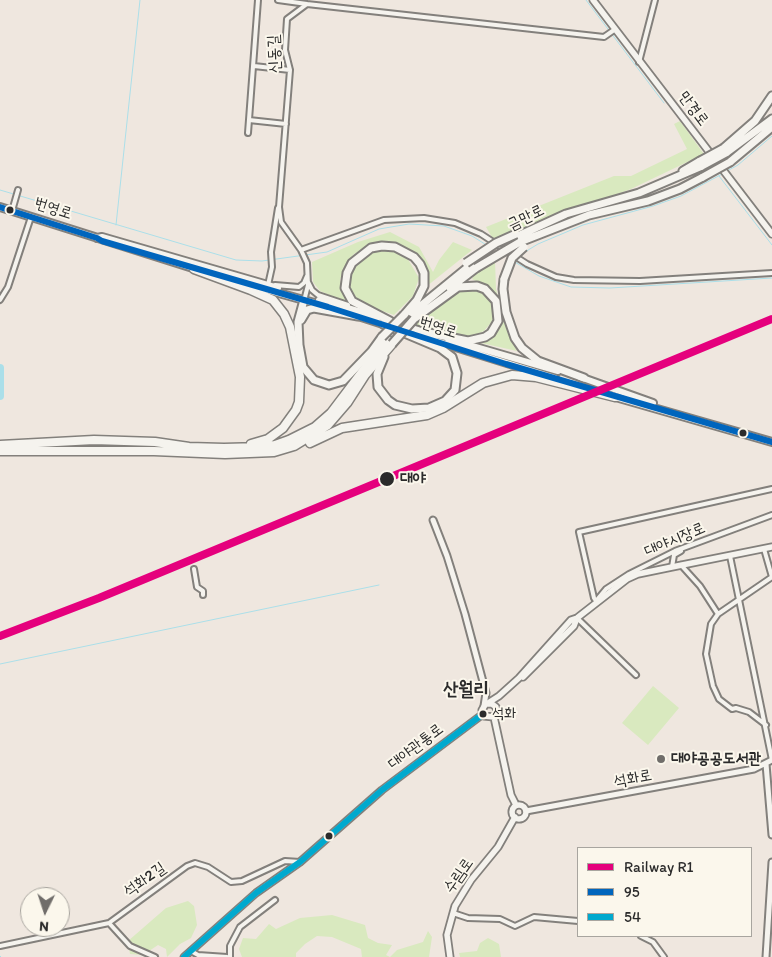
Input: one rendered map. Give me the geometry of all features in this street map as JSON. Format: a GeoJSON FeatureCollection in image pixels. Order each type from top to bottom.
{"type":"FeatureCollection","features":[{"type":"Feature","properties":{"kind":"highway"},"geometry":{"type":"LineString","coordinates":[[725,151],[752,121],[772,89]]}},
{"type":"Feature","properties":{"kind":"highway"},"geometry":{"type":"LineString","coordinates":[[738,137],[755,121],[772,96]]}},
{"type":"Feature","properties":{"kind":"highway"},"geometry":{"type":"LineString","coordinates":[[725,151],[772,119]]}},
{"type":"Feature","properties":{"kind":"highway","name":"금만로"},"geometry":{"type":"LineString","coordinates":[[520,240],[575,220],[648,201],[680,189],[730,162],[771,128]]}},
{"type":"Feature","properties":{"kind":"highway","name":"금만로"},"geometry":{"type":"LineString","coordinates":[[387,340],[432,294],[471,265],[566,214],[640,193],[725,151]]}},
{"type":"Feature","properties":{"kind":"highway"},"geometry":{"type":"LineString","coordinates":[[520,240],[504,279],[503,289],[506,312],[511,328],[522,348],[538,361],[584,378]]}},
{"type":"Feature","properties":{"kind":"highway"},"geometry":{"type":"LineString","coordinates":[[387,340],[377,374],[378,387],[388,400],[404,408],[420,410],[438,405],[451,395],[458,378],[457,368],[452,357],[440,348],[387,323],[352,301],[345,288],[345,280],[352,263],[360,254],[382,246],[395,247],[405,251],[420,264],[424,273],[424,286],[409,317]]}},
{"type":"Feature","properties":{"kind":"highway"},"geometry":{"type":"LineString","coordinates":[[194,269],[273,300],[284,314],[290,327],[299,369],[299,402],[296,410],[283,428],[268,439],[224,451]]}},
{"type":"Feature","properties":{"kind":"highway"},"geometry":{"type":"LineString","coordinates":[[409,317],[454,289],[463,286],[478,286],[492,295],[496,301],[498,321],[491,333],[485,338],[468,341],[429,333]]}},
{"type":"Feature","properties":{"kind":"highway"},"geometry":{"type":"LineString","coordinates":[[304,298],[298,322],[301,358],[303,367],[314,380],[329,385],[337,384],[350,376],[372,351],[387,340]]}},
{"type":"Feature","properties":{"kind":"highway"},"geometry":{"type":"LineString","coordinates":[[301,358],[300,322],[307,310],[318,308],[358,316]]}},
{"type":"Feature","properties":{"kind":"highway"},"geometry":{"type":"LineString","coordinates":[[224,451],[274,452],[294,446],[328,425],[347,403],[387,340]]}},
{"type":"Feature","properties":{"kind":"highway"},"geometry":{"type":"LineString","coordinates":[[224,451],[261,448],[289,440],[315,427],[331,413],[387,340]]}},
{"type":"Feature","properties":{"kind":"highway"},"geometry":{"type":"LineString","coordinates":[[344,396],[372,351]]}},
{"type":"Feature","properties":{"kind":"highway"},"geometry":{"type":"LineString","coordinates":[[2,448],[94,440],[155,442],[274,455],[290,451],[342,428],[427,415],[443,408],[483,383],[512,375],[536,377],[615,397]]}},
{"type":"Feature","properties":{"kind":"main road","name":"만경로"},"geometry":{"type":"LineString","coordinates":[[592,0],[612,32],[639,62],[772,234]]}},
{"type":"Feature","properties":{"kind":"main road","name":"번영로"},"geometry":{"type":"LineString","coordinates":[[0,207],[194,269],[304,298],[387,323],[615,397],[772,441]]}},
{"type":"Feature","properties":{"kind":"main road","name":"번영로"},"geometry":{"type":"LineString","coordinates":[[97,238],[102,237],[268,285],[358,316],[429,333],[493,354],[584,378],[702,420],[772,441]]}},
{"type":"Feature","properties":{"kind":"main road"},"geometry":{"type":"LineString","coordinates":[[577,618],[574,626],[502,698],[494,717],[488,718],[483,714],[488,704],[519,678],[571,620],[577,618],[596,601],[620,584],[638,574],[772,547]]}},
{"type":"Feature","properties":{"kind":"main road"},"geometry":{"type":"LineString","coordinates":[[488,704],[497,709]]}},
{"type":"Feature","properties":{"kind":"main road","name":"대야관통로"},"geometry":{"type":"LineString","coordinates":[[184,957],[256,893],[300,862],[382,790],[483,714]]}},
{"type":"Feature","properties":{"kind":"main road","name":"수림로"},"geometry":{"type":"LineString","coordinates":[[450,957],[446,935],[461,894],[498,847],[515,817],[512,812],[516,806],[494,717]]}},
{"type":"Feature","properties":{"kind":"main road"},"geometry":{"type":"LineString","coordinates":[[515,817],[522,818],[526,811],[523,806],[516,806]]}},
{"type":"Feature","properties":{"kind":"street"},"geometry":{"type":"LineString","coordinates":[[248,133],[254,66],[253,43],[258,0]]}},
{"type":"Feature","properties":{"kind":"street"},"geometry":{"type":"LineString","coordinates":[[278,0],[604,37],[612,32]]}},
{"type":"Feature","properties":{"kind":"street"},"geometry":{"type":"LineString","coordinates":[[639,62],[655,0]]}},
{"type":"Feature","properties":{"kind":"street","name":"신동길"},"geometry":{"type":"LineString","coordinates":[[304,298],[308,273],[307,263],[302,252],[281,222],[280,186],[290,70],[285,50],[287,19],[307,4]]}},
{"type":"Feature","properties":{"kind":"street"},"geometry":{"type":"LineString","coordinates":[[254,66],[290,70]]}},
{"type":"Feature","properties":{"kind":"street"},"geometry":{"type":"LineString","coordinates":[[249,120],[286,124]]}},
{"type":"Feature","properties":{"kind":"street"},"geometry":{"type":"LineString","coordinates":[[280,186],[272,267],[268,285],[299,287],[304,283],[308,273]]}},
{"type":"Feature","properties":{"kind":"street"},"geometry":{"type":"LineString","coordinates":[[12,211],[17,192]]}},
{"type":"Feature","properties":{"kind":"street"},"geometry":{"type":"LineString","coordinates":[[0,300],[8,287],[31,217]]}},
{"type":"Feature","properties":{"kind":"street"},"geometry":{"type":"LineString","coordinates":[[302,252],[384,220],[424,218],[455,223],[481,234],[519,258],[556,277],[588,282],[772,273]]}},
{"type":"Feature","properties":{"kind":"street"},"geometry":{"type":"LineString","coordinates":[[308,273],[310,286],[318,295],[378,316]]}},
{"type":"Feature","properties":{"kind":"street"},"geometry":{"type":"LineString","coordinates":[[596,601],[579,532],[772,489]]}},
{"type":"Feature","properties":{"kind":"street","name":"대야시장로"},"geometry":{"type":"LineString","coordinates":[[596,601],[606,589],[629,574],[695,544],[772,515]]}},
{"type":"Feature","properties":{"kind":"street"},"geometry":{"type":"LineString","coordinates":[[434,519],[456,573],[488,704]]}},
{"type":"Feature","properties":{"kind":"street"},"geometry":{"type":"LineString","coordinates":[[672,567],[674,555],[695,544]]}},
{"type":"Feature","properties":{"kind":"street"},"geometry":{"type":"LineString","coordinates":[[764,549],[772,577],[718,614],[711,624],[706,654],[713,686],[719,699],[732,709],[736,708],[749,712],[766,726]]}},
{"type":"Feature","properties":{"kind":"street"},"geometry":{"type":"LineString","coordinates":[[730,556],[772,760]]}},
{"type":"Feature","properties":{"kind":"street"},"geometry":{"type":"LineString","coordinates":[[681,565],[700,586],[718,614]]}},
{"type":"Feature","properties":{"kind":"street"},"geometry":{"type":"LineString","coordinates":[[194,569],[197,587],[203,591],[203,595]]}},
{"type":"Feature","properties":{"kind":"street"},"geometry":{"type":"LineString","coordinates":[[577,618],[636,675]]}},
{"type":"Feature","properties":{"kind":"street","name":"석화로"},"geometry":{"type":"LineString","coordinates":[[526,811],[754,769],[772,760]]}},
{"type":"Feature","properties":{"kind":"street"},"geometry":{"type":"LineString","coordinates":[[766,764],[772,835]]}},
{"type":"Feature","properties":{"kind":"street","name":"석화2길"},"geometry":{"type":"LineString","coordinates":[[0,946],[108,923],[187,866],[195,863],[208,867],[231,882],[242,881],[285,861],[300,862]]}},
{"type":"Feature","properties":{"kind":"street"},"geometry":{"type":"LineString","coordinates":[[766,957],[772,862]]}},
{"type":"Feature","properties":{"kind":"street"},"geometry":{"type":"LineString","coordinates":[[191,950],[198,955],[229,957],[230,946],[240,927],[275,900]]}},
{"type":"Feature","properties":{"kind":"street"},"geometry":{"type":"LineString","coordinates":[[453,913],[468,918],[500,920],[515,926],[534,918],[577,920]]}},
{"type":"Feature","properties":{"kind":"street"},"geometry":{"type":"LineString","coordinates":[[108,923],[130,946],[155,957]]}},
{"type":"Feature","properties":{"kind":"street"},"geometry":{"type":"LineString","coordinates":[[643,937],[658,947],[664,957]]}},
{"type":"Feature","properties":{"kind":"green space"},"geometry":{"type":"Polygon","coordinates":[[[680,121],[704,154],[631,189],[493,239],[486,227],[614,176],[631,176],[687,149],[674,124],[680,121]]]}},
{"type":"Feature","properties":{"kind":"green space"},"geometry":{"type":"Polygon","coordinates":[[[390,232],[419,247],[433,272],[439,260],[453,242],[472,250],[427,286],[426,270],[414,253],[389,243],[370,246],[354,254],[344,267],[340,280],[346,302],[320,291],[313,282],[312,262],[358,242],[390,232]]]}},
{"type":"Feature","properties":{"kind":"green space"},"geometry":{"type":"Polygon","coordinates":[[[391,249],[406,256],[419,278],[413,296],[394,315],[356,302],[349,291],[349,276],[359,261],[374,251],[391,249]]]}},
{"type":"Feature","properties":{"kind":"green space"},"geometry":{"type":"Polygon","coordinates":[[[495,261],[496,289],[505,323],[517,351],[481,343],[497,332],[501,312],[495,292],[472,279],[475,273],[495,261]]]}},
{"type":"Feature","properties":{"kind":"green space"},"geometry":{"type":"Polygon","coordinates":[[[469,288],[481,291],[492,302],[494,319],[484,331],[470,337],[456,336],[414,325],[457,292],[469,288]]]}},
{"type":"Feature","properties":{"kind":"green space"},"geometry":{"type":"Polygon","coordinates":[[[653,686],[679,708],[648,745],[622,723],[653,686]]]}},
{"type":"Feature","properties":{"kind":"green space"},"geometry":{"type":"Polygon","coordinates":[[[188,901],[194,906],[197,925],[191,938],[180,944],[167,957],[166,949],[158,945],[143,955],[130,954],[128,941],[166,908],[188,901]]]}},
{"type":"Feature","properties":{"kind":"green space"},"geometry":{"type":"Polygon","coordinates":[[[332,915],[365,925],[368,938],[378,943],[392,945],[386,955],[390,957],[362,957],[361,949],[332,937],[317,936],[296,953],[296,957],[242,957],[239,949],[243,938],[256,939],[269,924],[276,929],[300,918],[332,915]]]}},
{"type":"Feature","properties":{"kind":"green space"},"geometry":{"type":"Polygon","coordinates":[[[428,931],[432,937],[429,957],[390,957],[397,950],[423,942],[428,931]]]}},
{"type":"Feature","properties":{"kind":"green space"},"geometry":{"type":"Polygon","coordinates":[[[488,938],[499,944],[501,957],[460,957],[459,953],[477,951],[480,943],[488,938]]]}},
{"type":"Feature","properties":{"kind":"waterway"},"geometry":{"type":"LineString","coordinates":[[116,225],[140,0]]}},
{"type":"Feature","properties":{"kind":"waterway"},"geometry":{"type":"LineString","coordinates":[[586,0],[664,103]]}},
{"type":"Feature","properties":{"kind":"waterway"},"geometry":{"type":"LineString","coordinates":[[727,171],[738,165],[772,136]]}},
{"type":"Feature","properties":{"kind":"waterway"},"geometry":{"type":"LineString","coordinates":[[517,262],[520,255],[538,244],[583,225],[653,206],[681,196],[724,173]]}},
{"type":"Feature","properties":{"kind":"waterway"},"geometry":{"type":"LineString","coordinates":[[719,176],[772,245]]}},
{"type":"Feature","properties":{"kind":"waterway"},"geometry":{"type":"LineString","coordinates":[[0,190],[236,260],[262,261],[327,252],[379,229],[409,224],[444,226],[472,236],[488,246]]}},
{"type":"Feature","properties":{"kind":"waterway"},"geometry":{"type":"LineString","coordinates":[[513,261],[539,276],[571,287],[610,288],[772,278]]}},
{"type":"Feature","properties":{"kind":"waterway"},"geometry":{"type":"LineString","coordinates":[[0,368],[0,396]]}},
{"type":"Feature","properties":{"kind":"waterway"},"geometry":{"type":"LineString","coordinates":[[0,664],[379,585]]}},
{"type":"Feature","properties":{"kind":"rail line","name":"R1"},"geometry":{"type":"LineString","coordinates":[[0,636],[99,598],[772,319]]}},
{"type":"Feature","properties":{"kind":"transit line","name":"95"},"geometry":{"type":"LineString","coordinates":[[0,207],[102,241],[328,307],[506,364],[772,442]]}},
{"type":"Feature","properties":{"kind":"transit line","name":"54"},"geometry":{"type":"LineString","coordinates":[[184,957],[256,893],[300,862],[382,790],[483,714]]}},
{"type":"Feature","properties":{"kind":"place","name":"대야"},"geometry":{"type":"Point","coordinates":[387,479]}},
{"type":"Feature","properties":{"kind":"place","name":"석화"},"geometry":{"type":"Point","coordinates":[483,714]}},
{"type":"Feature","properties":{"kind":"place","name":"대야공공도서관"},"geometry":{"type":"Point","coordinates":[661,759]}},
{"type":"Feature","properties":{"kind":"district","name":"산월리"},"geometry":{"type":"Point","coordinates":[466,690]}}]}
